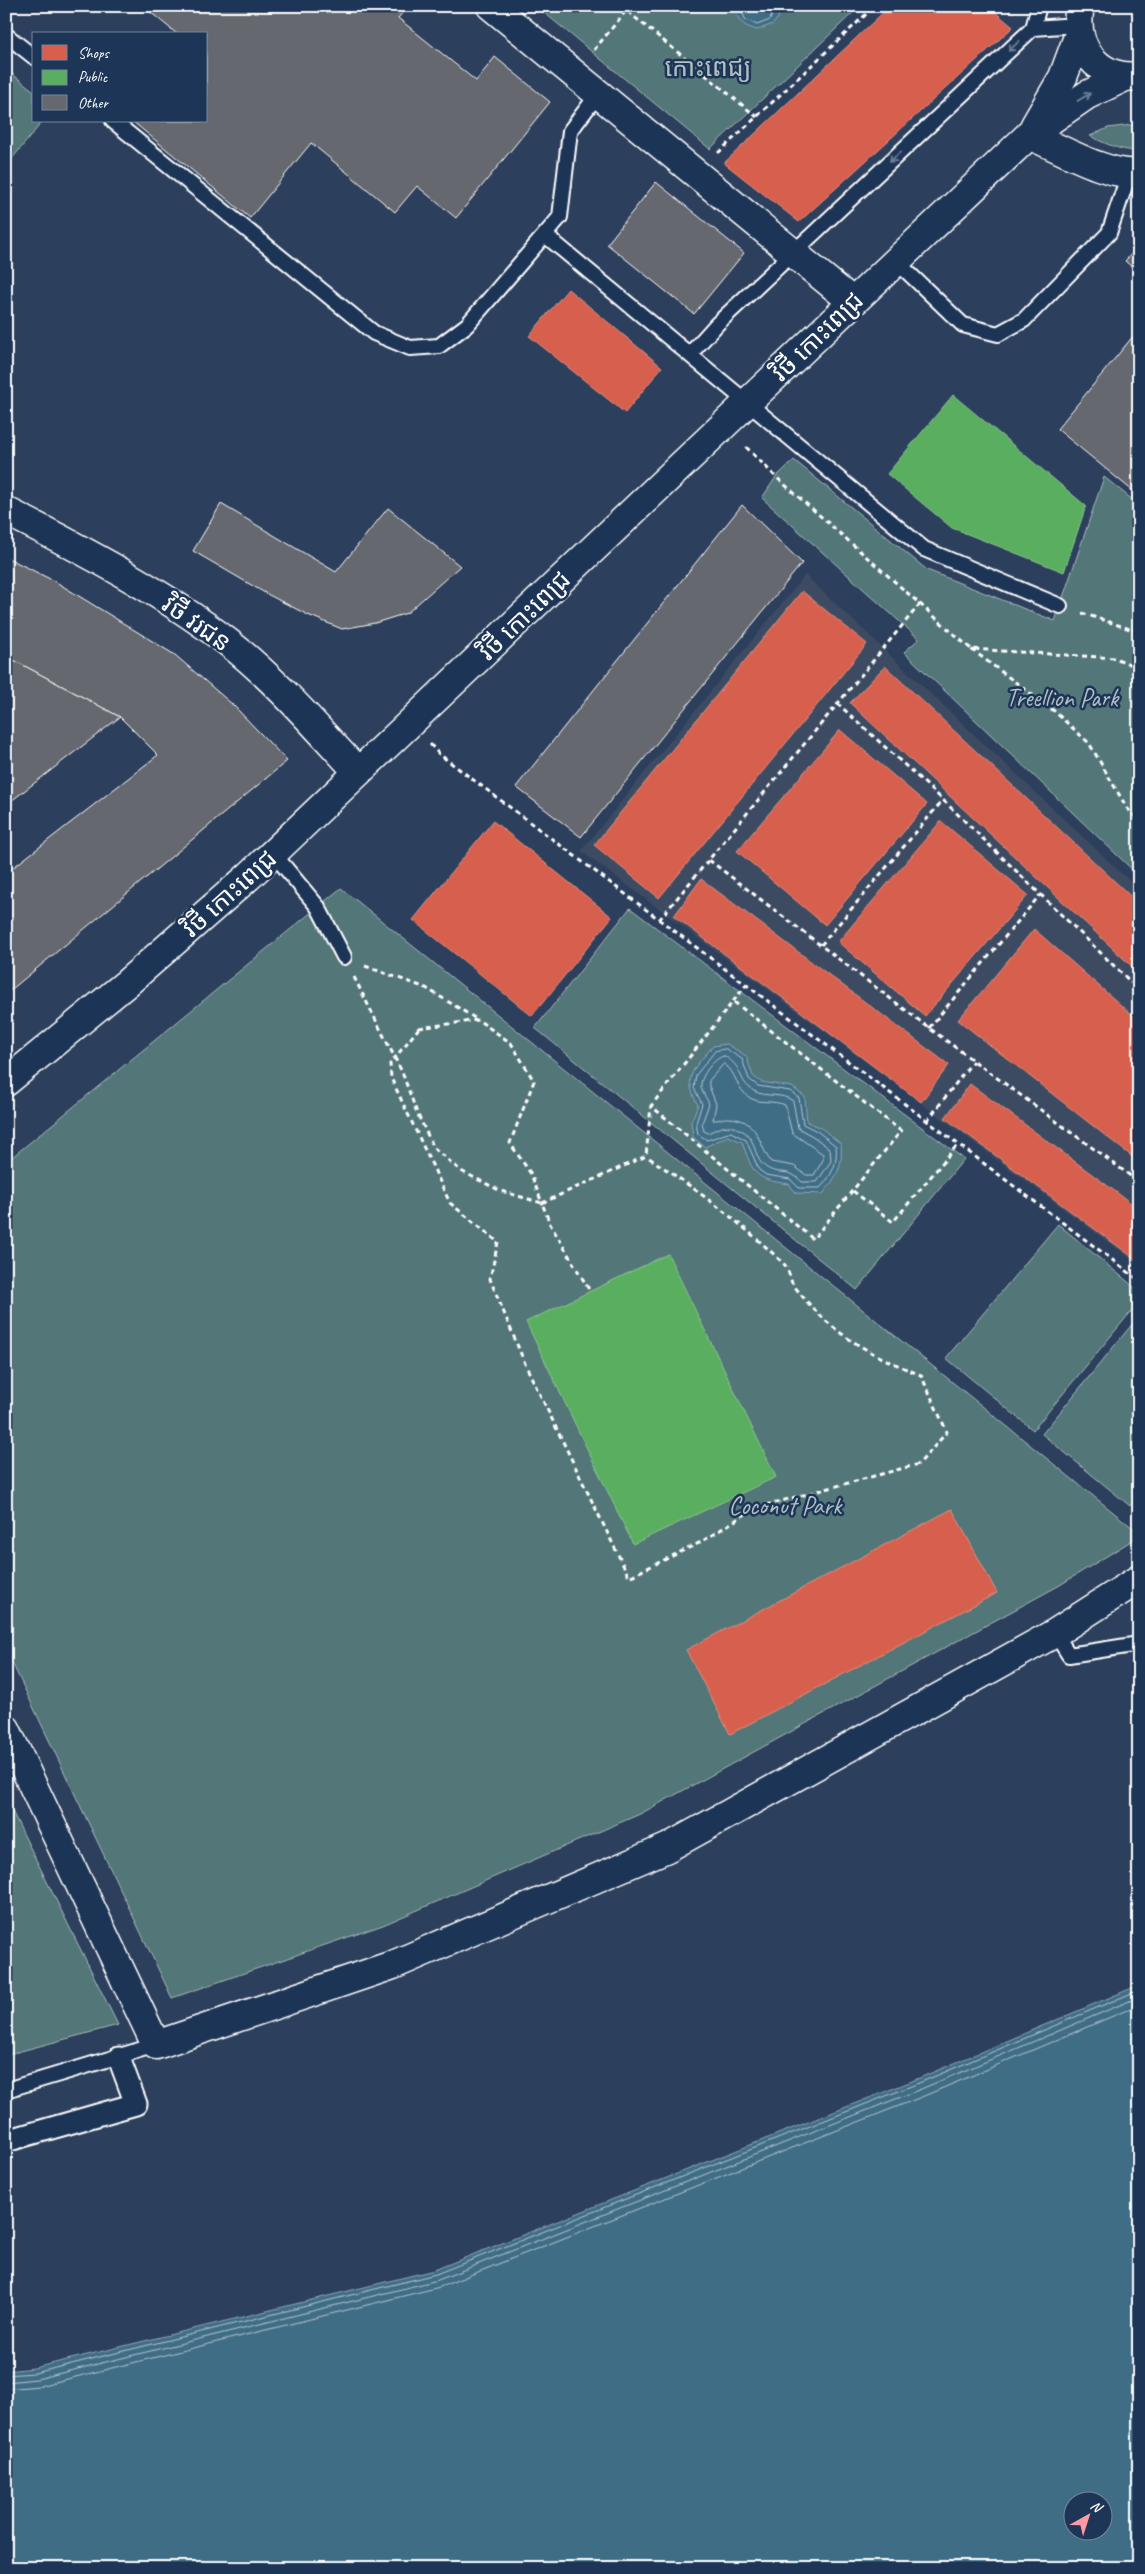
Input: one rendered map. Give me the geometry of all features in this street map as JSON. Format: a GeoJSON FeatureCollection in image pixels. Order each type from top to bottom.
{"type":"FeatureCollection","features":[{"type":"Feature","properties":{"kind":"street"},"geometry":{"type":"LineString","coordinates":[[491,6],[853,302]]}},
{"type":"Feature","properties":{"kind":"street"},"geometry":{"type":"LineString","coordinates":[[1077,18],[1084,48],[1099,66],[1134,78]]}},
{"type":"Feature","properties":{"kind":"street","name":"វិថី កោះពេជ្រ"},"geometry":{"type":"LineString","coordinates":[[1029,135],[1063,77],[1077,18]]}},
{"type":"Feature","properties":{"kind":"street","name":"វិថី កោះពេជ្រ"},"geometry":{"type":"LineString","coordinates":[[6,1082],[127,983],[273,853],[1029,135],[1087,95],[1134,78]]}},
{"type":"Feature","properties":{"kind":"street"},"geometry":{"type":"LineString","coordinates":[[1029,135],[1106,168],[1134,173]]}},
{"type":"Feature","properties":{"kind":"street","name":"វិថី វរជន"},"geometry":{"type":"LineString","coordinates":[[6,511],[131,578],[185,612],[230,644],[274,683],[358,772]]}},
{"type":"Feature","properties":{"kind":"street"},"geometry":{"type":"LineString","coordinates":[[6,1729],[156,2046],[393,1964],[667,1848],[1055,1633],[1139,1579]]}},
{"type":"Feature","properties":{"kind":"street"},"geometry":{"type":"LineString","coordinates":[[6,2141],[136,2104],[120,2058]]}},
{"type":"Feature","properties":{"kind":"lane"},"geometry":{"type":"LineString","coordinates":[[1033,28],[1038,8]]}},
{"type":"Feature","properties":{"kind":"lane"},"geometry":{"type":"LineString","coordinates":[[690,354],[717,324],[1033,28],[1077,18]]}},
{"type":"Feature","properties":{"kind":"lane"},"geometry":{"type":"LineString","coordinates":[[6,35],[32,55]]}},
{"type":"Feature","properties":{"kind":"lane"},"geometry":{"type":"LineString","coordinates":[[114,122],[374,333],[410,348],[439,346],[468,325],[560,217],[570,131],[598,94]]}},
{"type":"Feature","properties":{"kind":"lane"},"geometry":{"type":"LineString","coordinates":[[896,261],[963,325],[998,334],[1024,320],[1109,233],[1134,173]]}},
{"type":"Feature","properties":{"kind":"lane"},"geometry":{"type":"LineString","coordinates":[[545,235],[924,549],[1060,606]]}},
{"type":"Feature","properties":{"kind":"lane"},"geometry":{"type":"LineString","coordinates":[[273,853],[318,907],[344,957]]}},
{"type":"Feature","properties":{"kind":"lane"},"geometry":{"type":"LineString","coordinates":[[1055,1633],[1069,1655],[1139,1644]]}},
{"type":"Feature","properties":{"kind":"lane"},"geometry":{"type":"LineString","coordinates":[[6,2090],[156,2046]]}},
{"type":"Feature","properties":{"kind":"path"},"geometry":{"type":"LineString","coordinates":[[621,6],[757,117]]}},
{"type":"Feature","properties":{"kind":"path"},"geometry":{"type":"LineString","coordinates":[[573,74],[630,6]]}},
{"type":"Feature","properties":{"kind":"path"},"geometry":{"type":"LineString","coordinates":[[696,174],[875,6]]}},
{"type":"Feature","properties":{"kind":"path"},"geometry":{"type":"LineString","coordinates":[[724,426],[776,477],[971,649],[1054,711],[1090,743],[1126,808],[1139,821]]}},
{"type":"Feature","properties":{"kind":"path"},"geometry":{"type":"LineString","coordinates":[[659,920],[920,604]]}},
{"type":"Feature","properties":{"kind":"path"},"geometry":{"type":"LineString","coordinates":[[1060,606],[1139,632]]}},
{"type":"Feature","properties":{"kind":"path"},"geometry":{"type":"LineString","coordinates":[[1133,630],[1139,622]]}},
{"type":"Feature","properties":{"kind":"path"},"geometry":{"type":"LineString","coordinates":[[971,649],[1115,658],[1139,668]]}},
{"type":"Feature","properties":{"kind":"path"},"geometry":{"type":"LineString","coordinates":[[837,703],[943,800],[1139,990]]}},
{"type":"Feature","properties":{"kind":"path"},"geometry":{"type":"LineString","coordinates":[[411,722],[439,754],[1139,1280]]}},
{"type":"Feature","properties":{"kind":"path"},"geometry":{"type":"LineString","coordinates":[[821,945],[943,800]]}},
{"type":"Feature","properties":{"kind":"path"},"geometry":{"type":"LineString","coordinates":[[710,860],[929,1028],[1139,1182]]}},
{"type":"Feature","properties":{"kind":"path"},"geometry":{"type":"LineString","coordinates":[[929,1028],[1040,895]]}},
{"type":"Feature","properties":{"kind":"path"},"geometry":{"type":"LineString","coordinates":[[344,957],[384,974],[426,988],[511,1043],[534,1081],[510,1143],[531,1174],[550,1224],[590,1291]]}},
{"type":"Feature","properties":{"kind":"path"},"geometry":{"type":"LineString","coordinates":[[344,957],[402,1072],[417,1113],[434,1148],[461,1171],[501,1191],[542,1203],[646,1156]]}},
{"type":"Feature","properties":{"kind":"path"},"geometry":{"type":"LineString","coordinates":[[646,1156],[651,1106],[746,985]]}},
{"type":"Feature","properties":{"kind":"path"},"geometry":{"type":"LineString","coordinates":[[651,1106],[813,1239],[901,1131],[734,1002]]}},
{"type":"Feature","properties":{"kind":"path"},"geometry":{"type":"LineString","coordinates":[[478,1020],[419,1028],[390,1064],[391,1078],[450,1202],[498,1242],[490,1279],[526,1366],[629,1577],[701,1542],[755,1508],[919,1464],[947,1432],[921,1375],[876,1357],[832,1329],[793,1286],[786,1266],[707,1197],[646,1156]]}},
{"type":"Feature","properties":{"kind":"path"},"geometry":{"type":"LineString","coordinates":[[927,1121],[973,1061]]}},
{"type":"Feature","properties":{"kind":"path"},"geometry":{"type":"LineString","coordinates":[[853,1191],[894,1222],[958,1144]]}},
{"type":"Feature","properties":{"kind":"shaded area"},"geometry":{"type":"Polygon","coordinates":[[[805,575],[1139,890],[1139,1265],[581,851],[805,575]]]}},
{"type":"Feature","properties":{"kind":"green space","name":"កោះពេជ្យ"},"geometry":{"type":"Polygon","coordinates":[[[536,6],[860,6],[710,149],[536,6]]]}},
{"type":"Feature","properties":{"kind":"green space"},"geometry":{"type":"Polygon","coordinates":[[[6,69],[32,89],[32,122],[42,122],[6,166],[6,69]]]}},
{"type":"Feature","properties":{"kind":"green space"},"geometry":{"type":"Polygon","coordinates":[[[1139,124],[1139,151],[1120,148],[1090,136],[1108,128],[1139,124]]]}},
{"type":"Feature","properties":{"kind":"green space","name":"Treellion Park"},"geometry":{"type":"Polygon","coordinates":[[[794,460],[927,570],[1055,621],[1104,477],[1139,505],[1139,876],[904,652],[919,639],[762,498],[776,477],[794,460]]]}},
{"type":"Feature","properties":{"kind":"green space","name":"Coconut Park"},"geometry":{"type":"Polygon","coordinates":[[[341,888],[1139,1533],[1139,1536],[1060,1585],[640,1814],[383,1925],[172,1998],[6,1650],[6,1162],[341,888]]]}},
{"type":"Feature","properties":{"kind":"green space"},"geometry":{"type":"Polygon","coordinates":[[[630,908],[964,1159],[857,1290],[535,1028],[630,908]]]}},
{"type":"Feature","properties":{"kind":"green space"},"geometry":{"type":"Polygon","coordinates":[[[1058,1224],[1139,1291],[1139,1302],[1033,1430],[946,1358],[1058,1224]]]}},
{"type":"Feature","properties":{"kind":"green space"},"geometry":{"type":"Polygon","coordinates":[[[1139,1316],[1139,1495],[1130,1506],[1042,1434],[1139,1316]]]}},
{"type":"Feature","properties":{"kind":"green space"},"geometry":{"type":"Polygon","coordinates":[[[6,1799],[118,2025],[6,2055],[6,1799]]]}},
{"type":"Feature","properties":{"kind":"water"},"geometry":{"type":"Polygon","coordinates":[[[736,6],[780,6],[778,18],[773,24],[757,30],[741,22],[737,16],[736,6]]]}},
{"type":"Feature","properties":{"kind":"water"},"geometry":{"type":"Polygon","coordinates":[[[727,1044],[746,1056],[753,1076],[761,1082],[792,1087],[805,1097],[807,1122],[820,1127],[841,1144],[841,1159],[838,1171],[823,1194],[796,1193],[789,1184],[769,1180],[757,1174],[749,1162],[742,1142],[728,1136],[705,1147],[693,1137],[691,1122],[698,1105],[691,1086],[692,1073],[713,1046],[727,1044]]]}},
{"type":"Feature","properties":{"kind":"water"},"geometry":{"type":"Polygon","coordinates":[[[1139,1985],[1139,2568],[6,2568],[6,2371],[34,2368],[434,2270],[917,2079],[1139,1985]]]}},
{"type":"Feature","properties":{"kind":"building: Shops"},"geometry":{"type":"Polygon","coordinates":[[[890,6],[988,6],[1013,27],[799,222],[724,163],[890,6]]]}},
{"type":"Feature","properties":{"kind":"building: Shops"},"geometry":{"type":"Polygon","coordinates":[[[568,289],[662,367],[625,413],[529,336],[568,289]]]}},
{"type":"Feature","properties":{"kind":"building: Shops"},"geometry":{"type":"Polygon","coordinates":[[[802,591],[867,644],[659,898],[594,845],[802,591]]]}},
{"type":"Feature","properties":{"kind":"building: Shops"},"geometry":{"type":"Polygon","coordinates":[[[885,666],[1139,904],[1139,973],[850,703],[885,666]]]}},
{"type":"Feature","properties":{"kind":"building: Shops"},"geometry":{"type":"Polygon","coordinates":[[[840,730],[927,804],[825,925],[737,851],[840,730]]]}},
{"type":"Feature","properties":{"kind":"building: Shops"},"geometry":{"type":"Polygon","coordinates":[[[493,821],[612,917],[532,1016],[413,920],[493,821]]]}},
{"type":"Feature","properties":{"kind":"building: Shops"},"geometry":{"type":"Polygon","coordinates":[[[941,821],[1028,895],[925,1016],[838,942],[941,821]]]}},
{"type":"Feature","properties":{"kind":"building: Shops"},"geometry":{"type":"Polygon","coordinates":[[[701,879],[949,1065],[921,1102],[674,916],[701,879]]]}},
{"type":"Feature","properties":{"kind":"building: Shops"},"geometry":{"type":"Polygon","coordinates":[[[1034,929],[1139,1021],[1139,1162],[958,1020],[1034,929]]]}},
{"type":"Feature","properties":{"kind":"building: Shops"},"geometry":{"type":"Polygon","coordinates":[[[970,1084],[1139,1209],[1139,1262],[945,1118],[970,1084]]]}},
{"type":"Feature","properties":{"kind":"building: Shops"},"geometry":{"type":"Polygon","coordinates":[[[952,1509],[997,1593],[730,1734],[686,1650],[952,1509]]]}},
{"type":"Feature","properties":{"kind":"building: Public"},"geometry":{"type":"Polygon","coordinates":[[[953,395],[1086,506],[1064,572],[952,528],[887,474],[953,395]]]}},
{"type":"Feature","properties":{"kind":"building: Public"},"geometry":{"type":"Polygon","coordinates":[[[668,1254],[776,1477],[633,1544],[526,1322],[668,1254]]]}},
{"type":"Feature","properties":{"kind":"building: Other"},"geometry":{"type":"Polygon","coordinates":[[[143,6],[408,6],[398,18],[476,81],[495,57],[550,102],[456,218],[417,186],[395,212],[311,143],[250,218],[133,122],[208,122],[208,32],[175,32],[143,6]]]}},
{"type":"Feature","properties":{"kind":"building: Other"},"geometry":{"type":"Polygon","coordinates":[[[656,182],[744,253],[694,314],[607,244],[656,182]]]}},
{"type":"Feature","properties":{"kind":"building: Other"},"geometry":{"type":"Polygon","coordinates":[[[1139,245],[1139,273],[1125,261],[1139,245]]]}},
{"type":"Feature","properties":{"kind":"building: Other"},"geometry":{"type":"Polygon","coordinates":[[[1139,329],[1139,496],[1057,429],[1139,329]]]}},
{"type":"Feature","properties":{"kind":"building: Other"},"geometry":{"type":"Polygon","coordinates":[[[221,504],[336,572],[388,508],[460,566],[407,613],[375,623],[342,629],[308,615],[265,593],[193,551],[221,504]]]}},
{"type":"Feature","properties":{"kind":"building: Other"},"geometry":{"type":"Polygon","coordinates":[[[742,505],[802,563],[581,837],[516,787],[742,505]]]}},
{"type":"Feature","properties":{"kind":"building: Other"},"geometry":{"type":"Polygon","coordinates":[[[6,557],[56,582],[175,655],[233,705],[287,761],[6,994],[6,873],[158,755],[120,717],[6,656],[6,557]]]}},
{"type":"Feature","properties":{"kind":"building: Other"},"geometry":{"type":"Polygon","coordinates":[[[6,656],[120,717],[6,805],[6,656]]]}}]}
